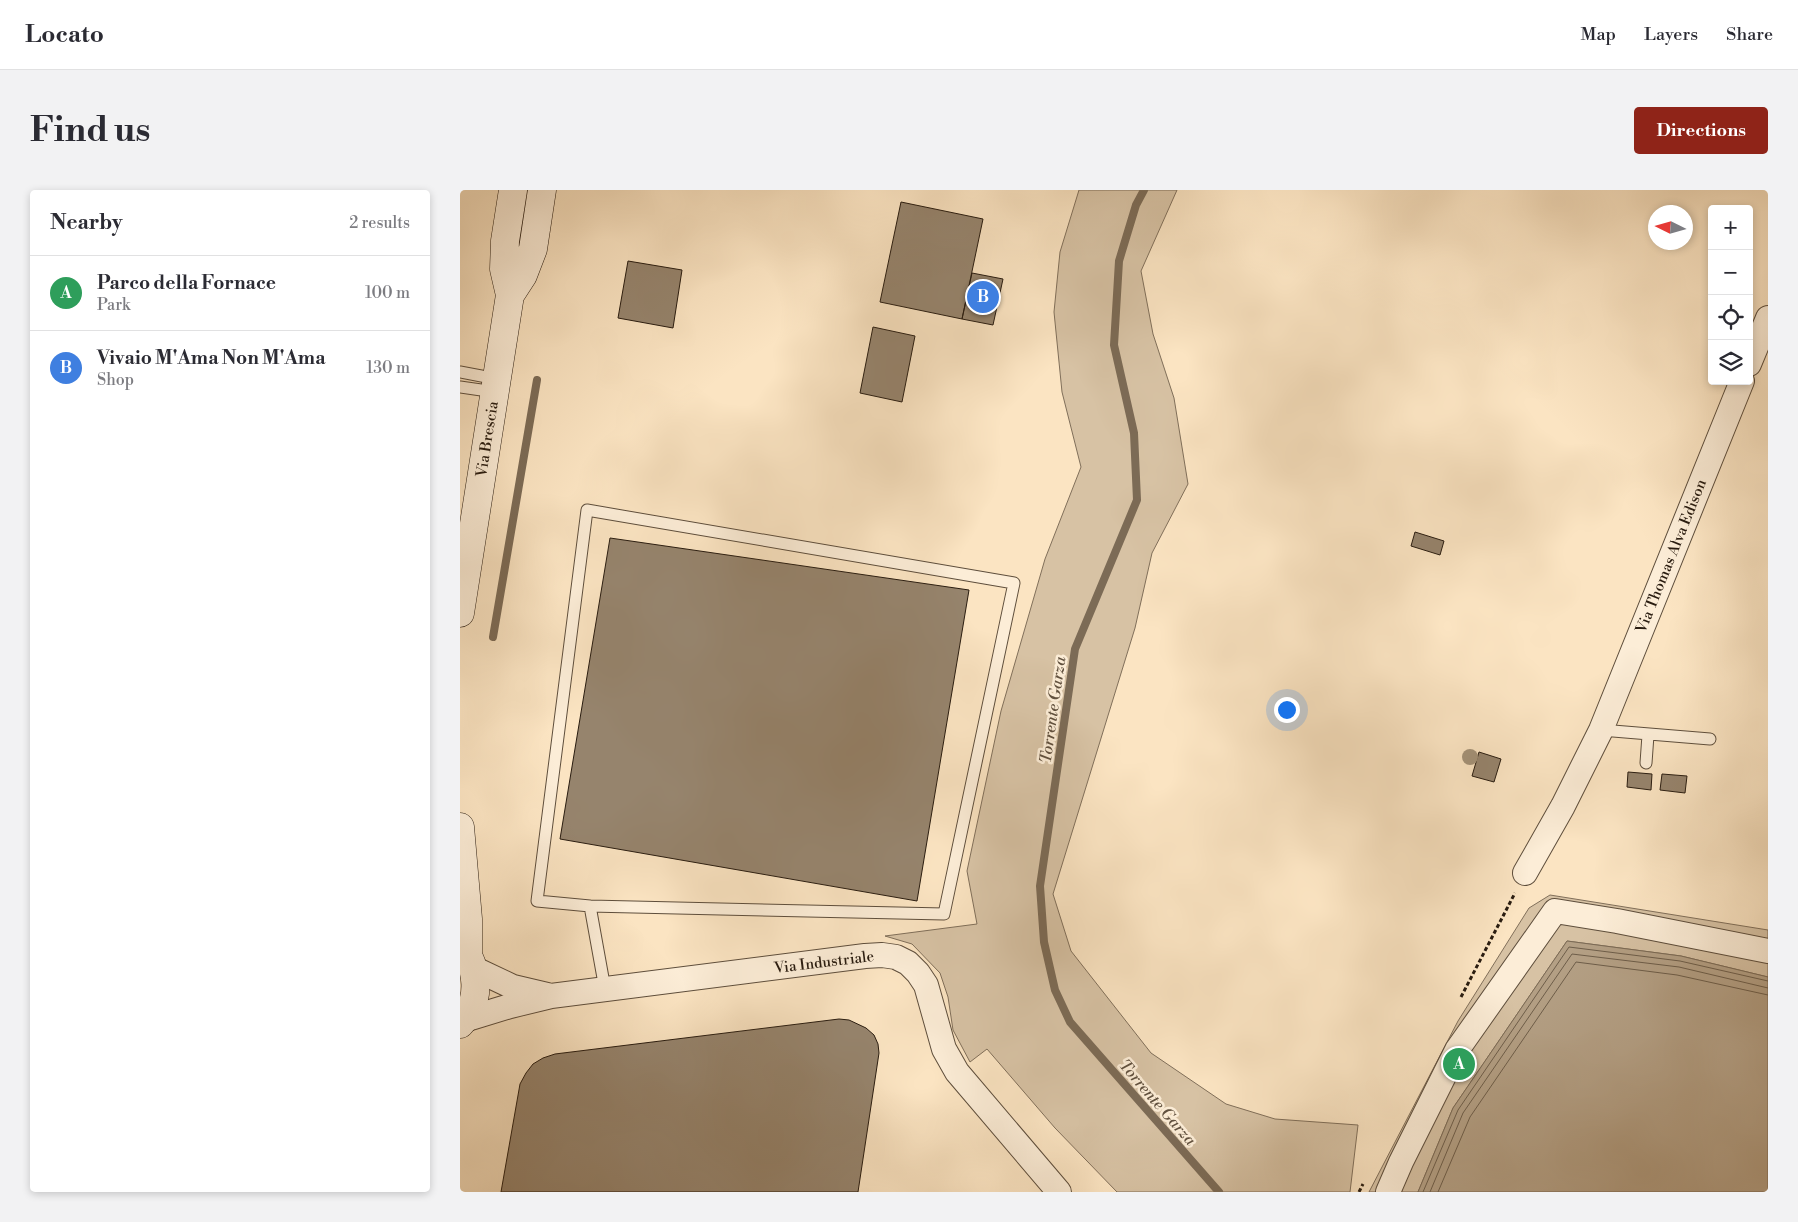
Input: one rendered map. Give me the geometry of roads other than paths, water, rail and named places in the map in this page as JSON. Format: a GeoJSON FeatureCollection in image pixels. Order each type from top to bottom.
{"type":"FeatureCollection","features":[{"type":"Feature","properties":{"kind":"main road","name":"Via Brescia"},"geometry":{"type":"LineString","coordinates":[[460,613],[510,296],[504,269],[505,241],[513,190]]}},
{"type":"Feature","properties":{"kind":"main road","name":"Via Brescia"},"geometry":{"type":"LineString","coordinates":[[510,296],[523,274],[533,249],[542,190]]}},
{"type":"Feature","properties":{"kind":"main road"},"geometry":{"type":"LineString","coordinates":[[460,826],[468,919],[468,955],[476,987],[473,1004],[462,1022]]}},
{"type":"Feature","properties":{"kind":"street"},"geometry":{"type":"LineString","coordinates":[[1753,354],[1768,318]]}},
{"type":"Feature","properties":{"kind":"street","name":"Via Thomas Alva Edison"},"geometry":{"type":"LineString","coordinates":[[1525,873],[1563,806],[1601,730],[1740,385]]}},
{"type":"Feature","properties":{"kind":"street"},"geometry":{"type":"LineString","coordinates":[[1388,1192],[1457,1050],[1555,911],[1768,951]]}},
{"type":"Feature","properties":{"kind":"street","name":"Via Industriale"},"geometry":{"type":"LineString","coordinates":[[468,955],[512,987],[552,996]]}},
{"type":"Feature","properties":{"kind":"street","name":"Via Industriale"},"geometry":{"type":"LineString","coordinates":[[462,1022],[510,1006],[552,996],[865,956],[882,955],[896,957],[908,963],[926,985],[944,1048],[957,1072],[1059,1192]]}},
{"type":"Feature","properties":{"kind":"lane"},"geometry":{"type":"LineString","coordinates":[[460,372],[496,386]]}},
{"type":"Feature","properties":{"kind":"lane"},"geometry":{"type":"LineString","coordinates":[[460,387],[496,386]]}},
{"type":"Feature","properties":{"kind":"lane"},"geometry":{"type":"LineString","coordinates":[[587,510],[1014,583],[944,914],[590,906],[537,901],[587,510]]}},
{"type":"Feature","properties":{"kind":"lane"},"geometry":{"type":"LineString","coordinates":[[1601,730],[1710,739]]}},
{"type":"Feature","properties":{"kind":"lane"},"geometry":{"type":"LineString","coordinates":[[1646,763],[1648,735]]}},
{"type":"Feature","properties":{"kind":"lane"},"geometry":{"type":"LineString","coordinates":[[590,906],[605,989]]}},
{"type":"Feature","properties":{"kind":"water"},"geometry":{"type":"Polygon","coordinates":[[[1567,941],[1681,956],[1768,977],[1768,1192],[1418,1192],[1453,1108],[1567,941]]]}},
{"type":"Feature","properties":{"kind":"waterway","name":"Torrente Garza"},"geometry":{"type":"LineString","coordinates":[[1144,190],[1136,205],[1119,261],[1114,345],[1134,433],[1137,500],[1075,649],[1040,886],[1044,942],[1055,990],[1070,1022],[1219,1192]]}},
{"type":"Feature","properties":{"kind":"waterway"},"geometry":{"type":"LineString","coordinates":[[493,637],[537,380]]}},
{"type":"Feature","properties":{"kind":"place","name":"Vivaio M'Ama Non M'Ama"},"geometry":{"type":"Point","coordinates":[983,297]}},
{"type":"Feature","properties":{"kind":"place","name":"Parco della Fornace"},"geometry":{"type":"Point","coordinates":[1459,1064]}}]}
